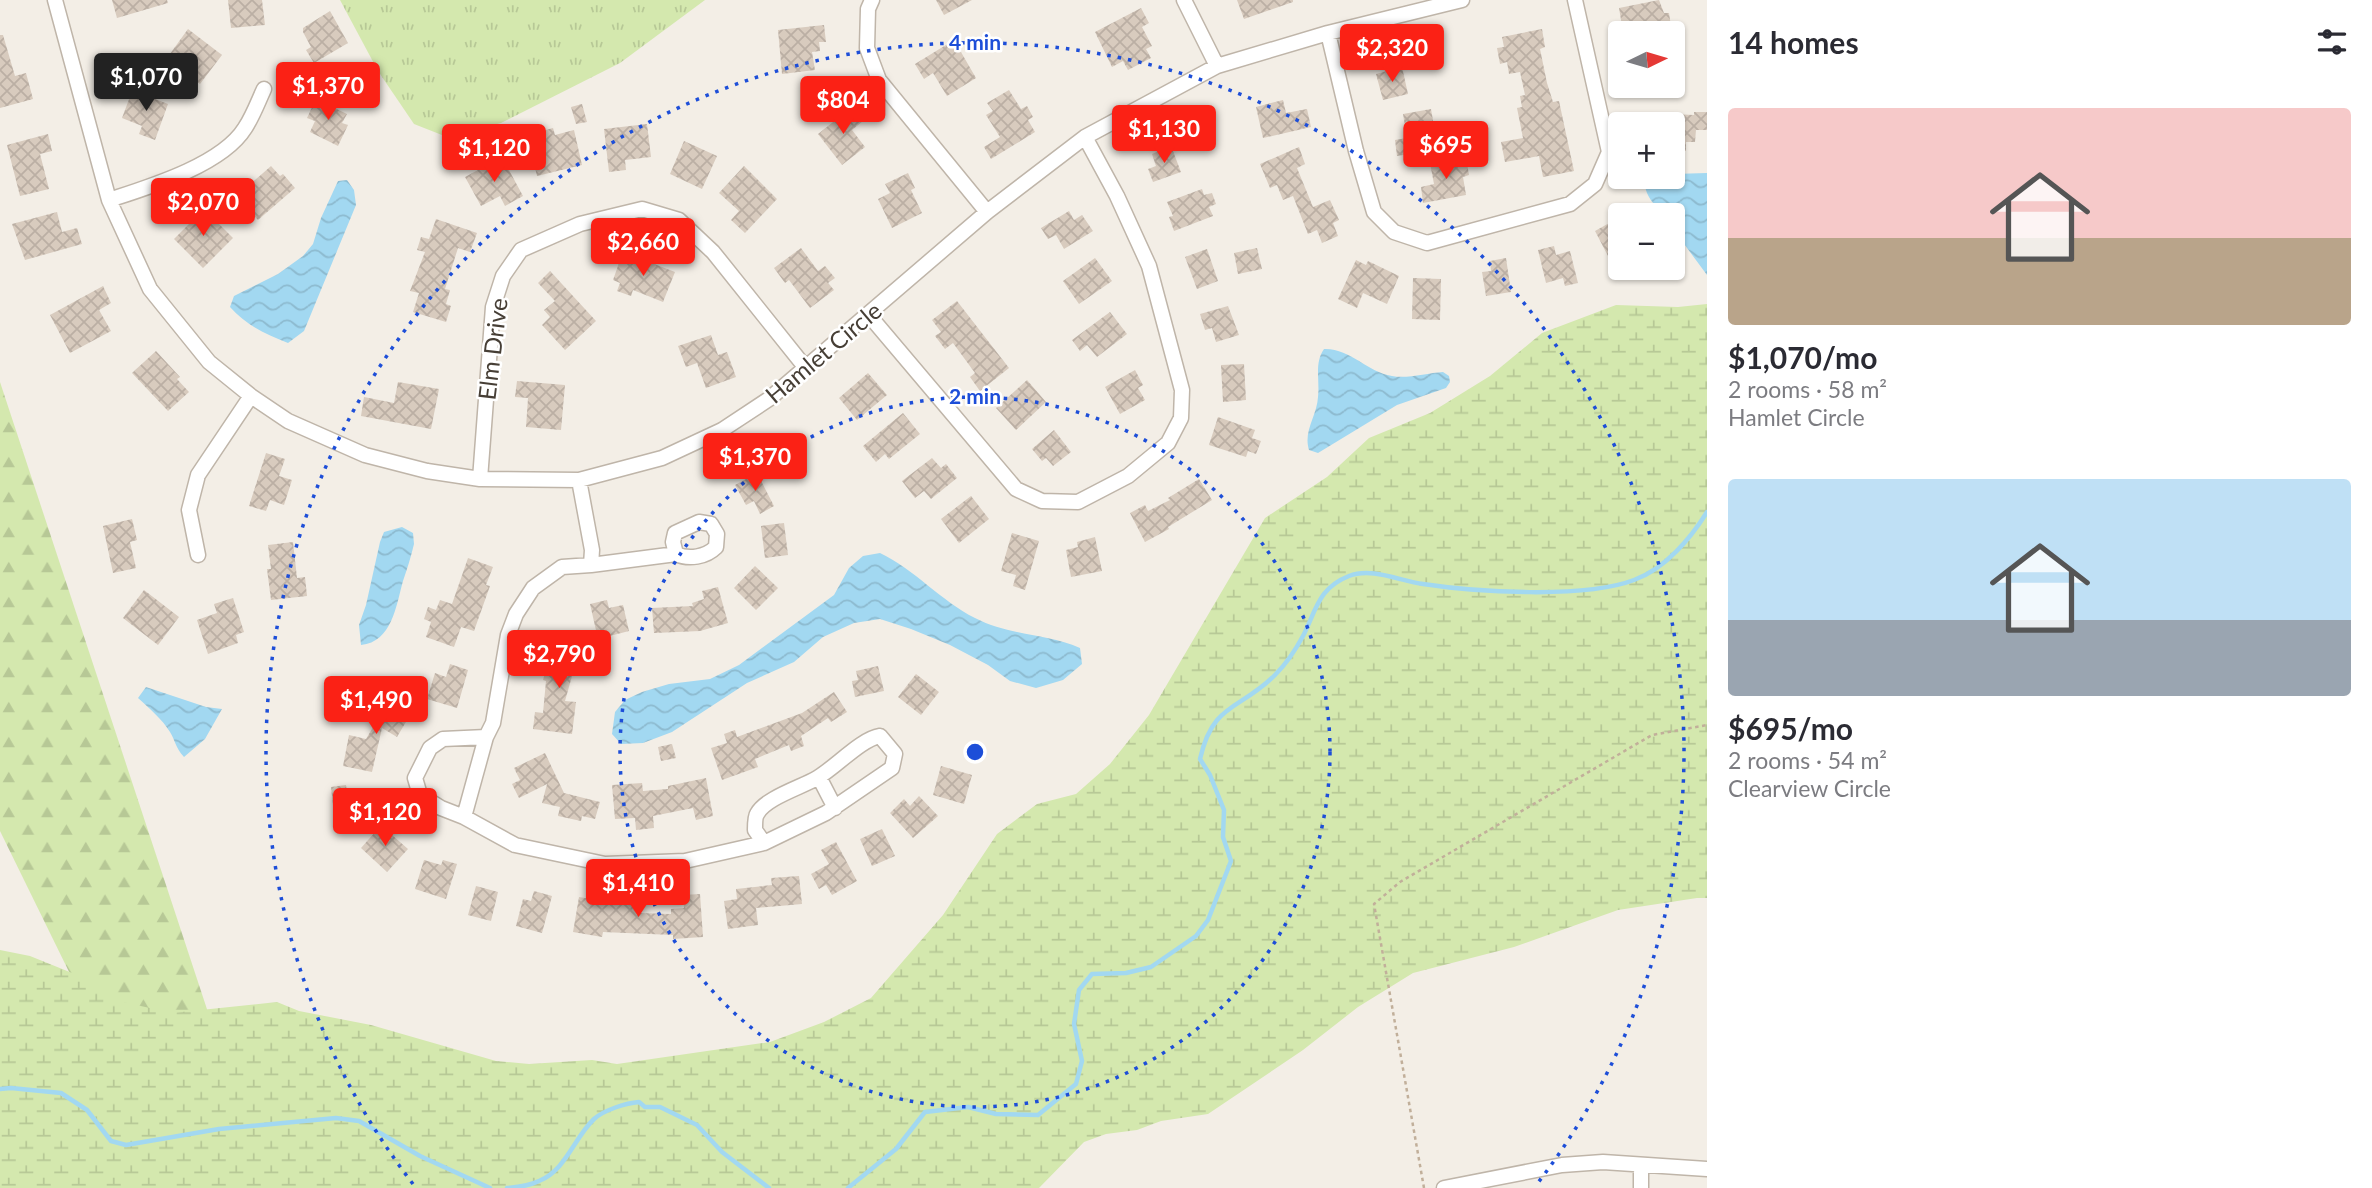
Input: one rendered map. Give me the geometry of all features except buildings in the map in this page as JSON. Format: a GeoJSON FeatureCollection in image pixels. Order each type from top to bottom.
{"type":"FeatureCollection","features":[{"type":"Feature","properties":{"kind":"street","name":"Hamlet Circle"},"geometry":{"type":"LineString","coordinates":[[55,0],[109,200],[150,289],[209,362],[251,396],[288,421],[365,455],[427,471],[480,479],[579,480],[662,458],[722,430],[769,399],[987,212],[1085,137],[1217,66],[1262,50],[1435,3],[1462,0]]}},
{"type":"Feature","properties":{"kind":"street"},"geometry":{"type":"LineString","coordinates":[[872,0],[868,9],[867,48],[879,80],[987,212]]}},
{"type":"Feature","properties":{"kind":"street"},"geometry":{"type":"LineString","coordinates":[[1184,0],[1217,66]]}},
{"type":"Feature","properties":{"kind":"street"},"geometry":{"type":"LineString","coordinates":[[1328,33],[1356,151],[1374,212],[1394,232],[1427,243],[1570,204],[1595,184],[1609,152],[1575,0]]}},
{"type":"Feature","properties":{"kind":"street"},"geometry":{"type":"LineString","coordinates":[[109,200],[170,180],[216,155],[244,130],[264,89]]}},
{"type":"Feature","properties":{"kind":"street"},"geometry":{"type":"LineString","coordinates":[[868,314],[1016,489],[1042,501],[1079,502],[1128,476],[1168,443],[1181,418],[1182,390],[1149,266],[1117,196],[1085,137]]}},
{"type":"Feature","properties":{"kind":"street","name":"Elm Drive"},"geometry":{"type":"LineString","coordinates":[[480,479],[493,307],[503,276],[521,250],[580,224],[642,209],[679,220],[713,252],[805,367]]}},
{"type":"Feature","properties":{"kind":"street"},"geometry":{"type":"LineString","coordinates":[[198,555],[189,510],[198,475],[251,396]]}},
{"type":"Feature","properties":{"kind":"street"},"geometry":{"type":"LineString","coordinates":[[579,480],[592,550],[591,565]]}},
{"type":"Feature","properties":{"kind":"street"},"geometry":{"type":"LineString","coordinates":[[464,817],[486,737],[493,723],[508,635],[516,614],[533,588],[562,567],[676,554]]}},
{"type":"Feature","properties":{"kind":"street"},"geometry":{"type":"LineString","coordinates":[[486,737],[443,739],[430,748],[415,778],[420,795],[515,845],[605,864],[685,861],[764,843],[835,808],[892,768],[895,754],[880,736],[870,738],[819,777],[770,801],[757,813],[755,830],[764,843]]}},
{"type":"Feature","properties":{"kind":"street"},"geometry":{"type":"LineString","coordinates":[[819,777],[835,808]]}},
{"type":"Feature","properties":{"kind":"street"},"geometry":{"type":"LineString","coordinates":[[1444,1188],[1562,1165],[1603,1162],[1707,1169]]}},
{"type":"Feature","properties":{"kind":"street"},"geometry":{"type":"LineString","coordinates":[[1641,1165],[1641,1188]]}},
{"type":"Feature","properties":{"kind":"path"},"geometry":{"type":"LineString","coordinates":[[1424,1188],[1374,904],[1400,882],[1652,735],[1707,725]]}},
{"type":"Feature","properties":{"kind":"green space"},"geometry":{"type":"Polygon","coordinates":[[[340,0],[705,0],[620,63],[501,123],[447,137],[414,124],[378,71],[340,0]]]}},
{"type":"Feature","properties":{"kind":"green space"},"geometry":{"type":"Polygon","coordinates":[[[1707,304],[1707,898],[1618,910],[1514,947],[1413,973],[1358,1007],[1303,1050],[1208,1114],[1161,1121],[1137,1130],[1106,1134],[1084,1142],[1039,1188],[0,1188],[0,950],[30,956],[87,979],[123,1002],[172,1013],[277,1002],[299,1011],[371,1025],[496,1061],[529,1064],[592,1060],[617,1064],[770,1042],[824,1022],[871,998],[943,915],[997,834],[1037,804],[1076,794],[1110,764],[1149,715],[1265,518],[1327,477],[1369,438],[1430,413],[1490,376],[1542,333],[1616,305],[1678,307],[1707,304]]]}},
{"type":"Feature","properties":{"kind":"green space"},"geometry":{"type":"Polygon","coordinates":[[[0,382],[266,1188],[175,1188],[0,831],[0,382]]]}},
{"type":"Feature","properties":{"kind":"water"},"geometry":{"type":"Polygon","coordinates":[[[1707,173],[1707,275],[1685,245],[1685,203],[1654,203],[1646,189],[1685,189],[1685,174],[1707,173]]]}},
{"type":"Feature","properties":{"kind":"water"},"geometry":{"type":"Polygon","coordinates":[[[347,180],[354,190],[356,205],[304,331],[288,343],[249,324],[230,307],[234,296],[278,274],[303,256],[313,244],[321,218],[338,181],[347,180]]]}},
{"type":"Feature","properties":{"kind":"water"},"geometry":{"type":"Polygon","coordinates":[[[1324,349],[1342,352],[1383,374],[1404,377],[1443,372],[1449,376],[1450,382],[1446,388],[1397,405],[1318,453],[1309,450],[1308,436],[1317,404],[1318,366],[1324,349]]]}},
{"type":"Feature","properties":{"kind":"water"},"geometry":{"type":"Polygon","coordinates":[[[402,527],[413,533],[414,544],[395,611],[380,637],[361,645],[359,625],[380,542],[384,532],[402,527]]]}},
{"type":"Feature","properties":{"kind":"water"},"geometry":{"type":"Polygon","coordinates":[[[880,553],[975,618],[1001,628],[1080,648],[1082,664],[1063,680],[1036,688],[1010,681],[988,665],[950,645],[880,619],[854,623],[823,637],[794,662],[747,683],[672,732],[643,743],[621,744],[612,734],[615,712],[625,700],[669,684],[710,679],[739,665],[834,595],[849,568],[863,556],[880,553]]]}},
{"type":"Feature","properties":{"kind":"water"},"geometry":{"type":"Polygon","coordinates":[[[146,687],[206,707],[222,709],[205,739],[184,757],[167,727],[138,698],[146,687]]]}},
{"type":"Feature","properties":{"kind":"waterway"},"geometry":{"type":"LineString","coordinates":[[848,1188],[896,1149],[925,1112],[968,1107],[996,1114],[1038,1115],[1076,1084],[1082,1061],[1074,1024],[1079,990],[1092,974],[1126,973],[1151,967],[1196,936],[1208,920],[1231,861],[1223,837],[1224,810],[1210,775],[1200,759],[1205,741],[1220,717],[1262,687],[1283,666],[1300,642],[1319,601],[1331,587],[1349,576],[1367,573],[1423,584],[1500,591],[1559,592],[1613,586],[1645,575],[1667,561],[1707,512]]}},
{"type":"Feature","properties":{"kind":"waterway"},"geometry":{"type":"LineString","coordinates":[[0,1089],[61,1093],[87,1110],[111,1141],[126,1145],[219,1129],[336,1118],[359,1121],[420,1156],[490,1188]]}},
{"type":"Feature","properties":{"kind":"waterway"},"geometry":{"type":"LineString","coordinates":[[507,1188],[531,1184],[548,1176],[563,1162],[594,1119],[615,1108],[639,1102],[645,1107],[660,1107],[697,1125],[722,1152],[769,1188]]}}]}
